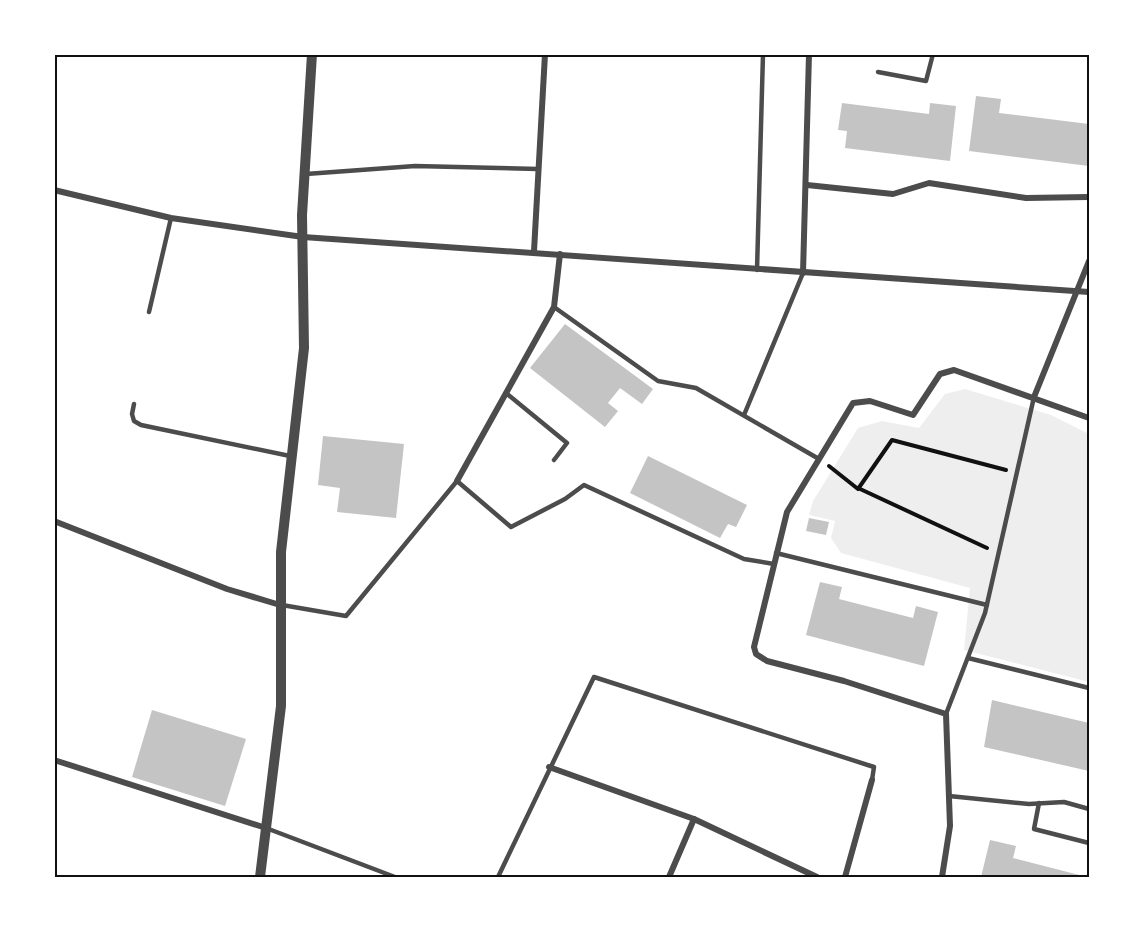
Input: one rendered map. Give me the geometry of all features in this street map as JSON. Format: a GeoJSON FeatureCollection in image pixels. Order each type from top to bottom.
{"type":"FeatureCollection","features":[{"type":"Feature","properties":{"kind":"street"},"geometry":{"type":"LineString","coordinates":[[260,877],[281,706],[280,552],[304,348],[303,175],[312,54]]}},
{"type":"Feature","properties":{"kind":"street"},"geometry":{"type":"LineString","coordinates":[[534,251],[545,54]]}},
{"type":"Feature","properties":{"kind":"street"},"geometry":{"type":"LineString","coordinates":[[803,273],[809,54]]}},
{"type":"Feature","properties":{"kind":"street"},"geometry":{"type":"LineString","coordinates":[[807,185],[893,194],[929,183],[1026,198],[1089,197]]}},
{"type":"Feature","properties":{"kind":"street"},"geometry":{"type":"LineString","coordinates":[[54,190],[171,218],[303,237],[534,251],[757,270],[1089,292]]}},
{"type":"Feature","properties":{"kind":"street"},"geometry":{"type":"LineString","coordinates":[[457,481],[554,307],[560,254]]}},
{"type":"Feature","properties":{"kind":"street"},"geometry":{"type":"LineString","coordinates":[[1034,397],[1089,261]]}},
{"type":"Feature","properties":{"kind":"street"},"geometry":{"type":"LineString","coordinates":[[942,877],[950,826],[946,714],[844,681],[767,661],[756,654],[754,647],[787,512],[854,403],[870,401],[913,415],[940,374],[954,370],[1089,418]]}},
{"type":"Feature","properties":{"kind":"street"},"geometry":{"type":"LineString","coordinates":[[54,521],[227,589],[280,604]]}},
{"type":"Feature","properties":{"kind":"street"},"geometry":{"type":"LineString","coordinates":[[54,760],[266,828]]}},
{"type":"Feature","properties":{"kind":"street"},"geometry":{"type":"LineString","coordinates":[[549,767],[693,819],[817,877]]}},
{"type":"Feature","properties":{"kind":"street"},"geometry":{"type":"LineString","coordinates":[[845,877],[872,780]]}},
{"type":"Feature","properties":{"kind":"street"},"geometry":{"type":"LineString","coordinates":[[669,877],[693,819]]}},
{"type":"Feature","properties":{"kind":"lane"},"geometry":{"type":"LineString","coordinates":[[757,270],[763,54]]}},
{"type":"Feature","properties":{"kind":"lane"},"geometry":{"type":"LineString","coordinates":[[878,72],[926,81],[933,54]]}},
{"type":"Feature","properties":{"kind":"lane"},"geometry":{"type":"LineString","coordinates":[[303,175],[415,166],[538,169]]}},
{"type":"Feature","properties":{"kind":"lane"},"geometry":{"type":"LineString","coordinates":[[149,312],[171,218]]}},
{"type":"Feature","properties":{"kind":"lane"},"geometry":{"type":"LineString","coordinates":[[744,415],[803,273]]}},
{"type":"Feature","properties":{"kind":"lane"},"geometry":{"type":"LineString","coordinates":[[554,307],[658,381],[696,388],[819,459]]}},
{"type":"Feature","properties":{"kind":"lane"},"geometry":{"type":"LineString","coordinates":[[506,393],[567,442],[554,460]]}},
{"type":"Feature","properties":{"kind":"lane"},"geometry":{"type":"LineString","coordinates":[[946,714],[987,605],[1034,397]]}},
{"type":"Feature","properties":{"kind":"lane"},"geometry":{"type":"LineString","coordinates":[[134,404],[132,414],[134,421],[141,425],[290,456]]}},
{"type":"Feature","properties":{"kind":"lane"},"geometry":{"type":"LineString","coordinates":[[280,604],[346,616],[457,481],[511,527],[565,499],[584,486],[744,559],[774,564]]}},
{"type":"Feature","properties":{"kind":"lane"},"geometry":{"type":"LineString","coordinates":[[776,553],[987,605]]}},
{"type":"Feature","properties":{"kind":"lane"},"geometry":{"type":"LineString","coordinates":[[968,658],[1089,688]]}},
{"type":"Feature","properties":{"kind":"lane"},"geometry":{"type":"LineString","coordinates":[[498,877],[594,677],[874,767],[872,780]]}},
{"type":"Feature","properties":{"kind":"lane"},"geometry":{"type":"LineString","coordinates":[[949,796],[1039,803],[1064,802],[1089,809]]}},
{"type":"Feature","properties":{"kind":"lane"},"geometry":{"type":"LineString","coordinates":[[1039,803],[1034,829],[1089,843]]}},
{"type":"Feature","properties":{"kind":"lane"},"geometry":{"type":"LineString","coordinates":[[266,828],[395,877]]}},
{"type":"Feature","properties":{"kind":"path"},"geometry":{"type":"LineString","coordinates":[[855,486],[858,489],[892,440],[1017,473]]}},
{"type":"Feature","properties":{"kind":"path"},"geometry":{"type":"LineString","coordinates":[[819,459],[855,486],[999,554]]}},
{"type":"Feature","properties":{"kind":"shaded area"},"geometry":{"type":"Polygon","coordinates":[[[965,389],[1051,415],[1089,434],[1089,682],[964,650],[970,588],[841,553],[831,538],[835,521],[809,515],[813,501],[858,428],[882,421],[919,428],[945,394],[965,389]]]}},
{"type":"Feature","properties":{"kind":"building"},"geometry":{"type":"Polygon","coordinates":[[[976,96],[1001,99],[999,113],[1089,124],[1089,166],[969,151],[976,96]]]}},
{"type":"Feature","properties":{"kind":"building"},"geometry":{"type":"Polygon","coordinates":[[[842,103],[929,114],[930,103],[956,106],[950,161],[845,148],[847,131],[838,130],[842,103]]]}},
{"type":"Feature","properties":{"kind":"building"},"geometry":{"type":"Polygon","coordinates":[[[565,324],[653,389],[642,404],[620,388],[608,403],[618,411],[605,427],[530,368],[565,324]]]}},
{"type":"Feature","properties":{"kind":"building"},"geometry":{"type":"Polygon","coordinates":[[[323,436],[404,444],[396,518],[337,512],[340,488],[318,485],[323,436]]]}},
{"type":"Feature","properties":{"kind":"building"},"geometry":{"type":"Polygon","coordinates":[[[648,456],[747,505],[736,527],[728,524],[720,538],[630,493],[648,456]]]}},
{"type":"Feature","properties":{"kind":"building"},"geometry":{"type":"Polygon","coordinates":[[[809,518],[829,522],[826,535],[806,531],[809,518]]]}},
{"type":"Feature","properties":{"kind":"building"},"geometry":{"type":"Polygon","coordinates":[[[820,582],[842,587],[839,599],[913,618],[916,606],[938,612],[924,666],[806,635],[820,582]]]}},
{"type":"Feature","properties":{"kind":"building"},"geometry":{"type":"Polygon","coordinates":[[[992,700],[1089,723],[1089,771],[984,747],[992,700]]]}},
{"type":"Feature","properties":{"kind":"building"},"geometry":{"type":"Polygon","coordinates":[[[152,710],[246,739],[225,806],[132,777],[152,710]]]}},
{"type":"Feature","properties":{"kind":"building"},"geometry":{"type":"Polygon","coordinates":[[[990,840],[1016,846],[1013,858],[1087,877],[981,877],[990,840]]]}}]}
